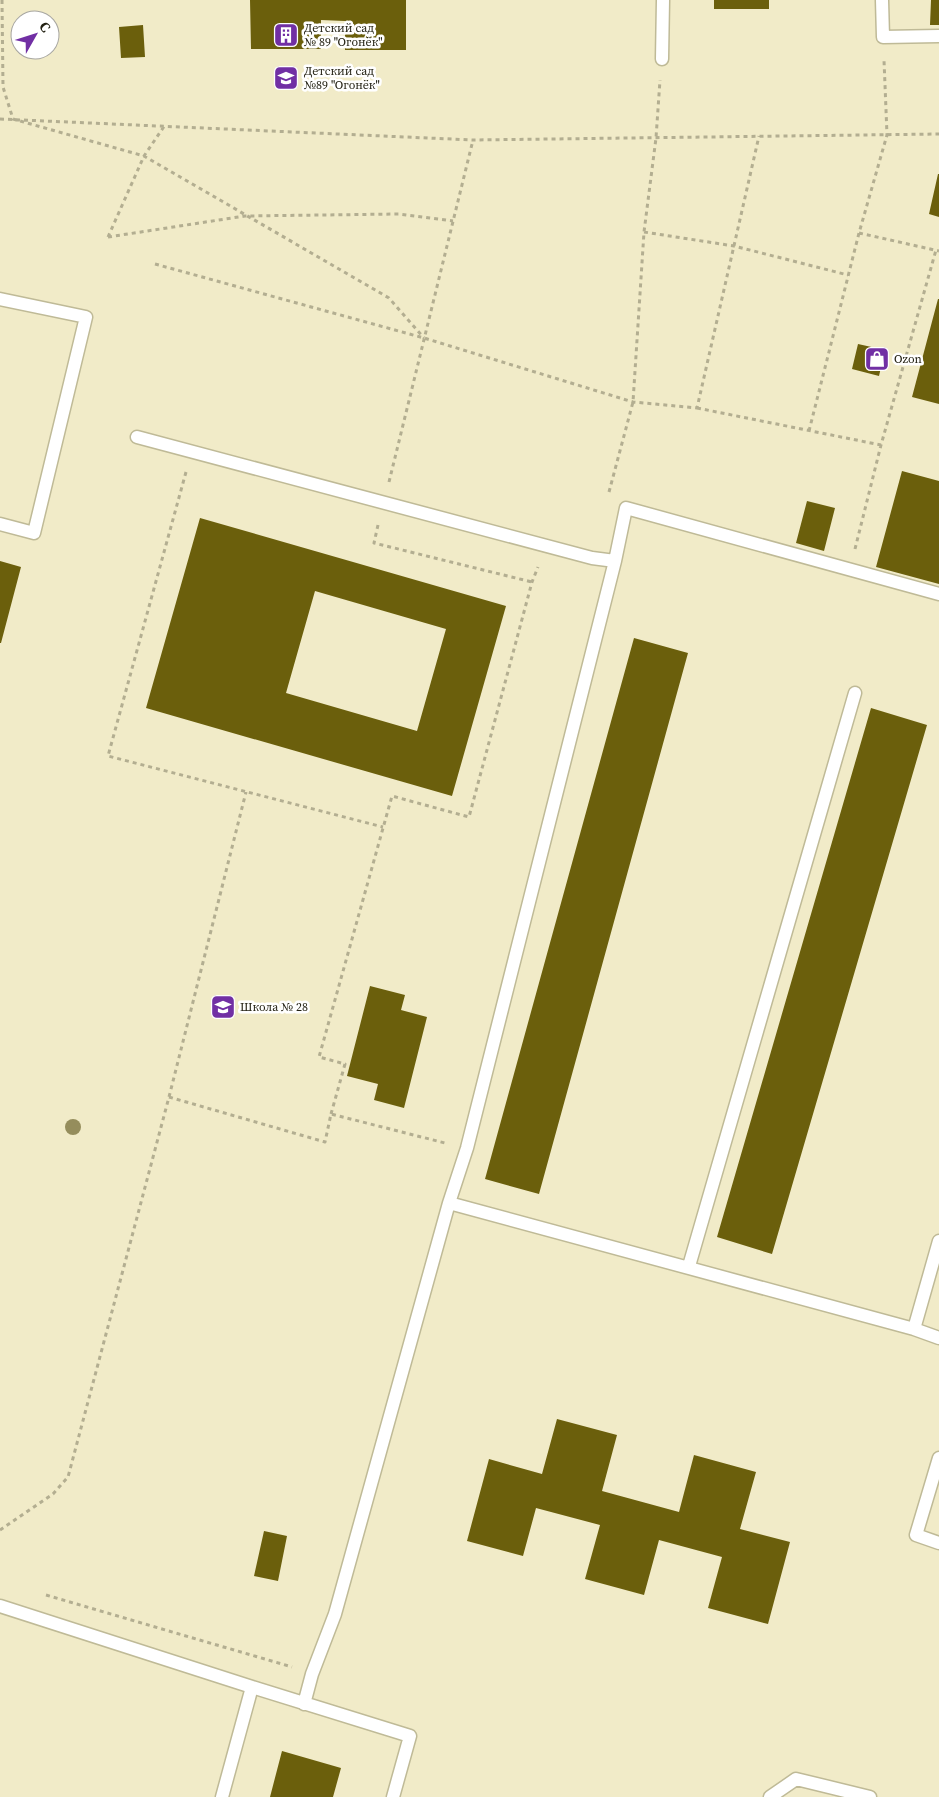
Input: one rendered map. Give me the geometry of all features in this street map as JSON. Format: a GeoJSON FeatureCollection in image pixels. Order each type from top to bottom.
{"type":"FeatureCollection","features":[{"type":"Feature","properties":{"kind":"lane"},"geometry":{"type":"LineString","coordinates":[[662,60],[663,0]]}},
{"type":"Feature","properties":{"kind":"lane"},"geometry":{"type":"LineString","coordinates":[[882,0],[882,37],[939,36]]}},
{"type":"Feature","properties":{"kind":"lane"},"geometry":{"type":"LineString","coordinates":[[0,299],[86,317],[34,533],[0,524]]}},
{"type":"Feature","properties":{"kind":"lane"},"geometry":{"type":"LineString","coordinates":[[137,437],[592,558],[615,561]]}},
{"type":"Feature","properties":{"kind":"lane"},"geometry":{"type":"LineString","coordinates":[[304,1704],[312,1674],[335,1614],[449,1203],[468,1148],[615,561],[626,508],[939,594]]}},
{"type":"Feature","properties":{"kind":"lane"},"geometry":{"type":"LineString","coordinates":[[689,1266],[855,693]]}},
{"type":"Feature","properties":{"kind":"lane"},"geometry":{"type":"LineString","coordinates":[[449,1203],[689,1266],[914,1329],[939,1338]]}},
{"type":"Feature","properties":{"kind":"lane"},"geometry":{"type":"LineString","coordinates":[[914,1329],[939,1241]]}},
{"type":"Feature","properties":{"kind":"lane"},"geometry":{"type":"LineString","coordinates":[[939,1458],[916,1535],[939,1543]]}},
{"type":"Feature","properties":{"kind":"lane"},"geometry":{"type":"LineString","coordinates":[[0,1606],[304,1704],[410,1736],[394,1797]]}},
{"type":"Feature","properties":{"kind":"lane"},"geometry":{"type":"LineString","coordinates":[[222,1797],[252,1687]]}},
{"type":"Feature","properties":{"kind":"lane"},"geometry":{"type":"LineString","coordinates":[[770,1797],[796,1779],[870,1797]]}},
{"type":"Feature","properties":{"kind":"path"},"geometry":{"type":"LineString","coordinates":[[2,0],[3,87],[14,119]]}},
{"type":"Feature","properties":{"kind":"path"},"geometry":{"type":"LineString","coordinates":[[809,431],[859,233],[887,135],[882,37]]}},
{"type":"Feature","properties":{"kind":"path"},"geometry":{"type":"LineString","coordinates":[[609,494],[632,402],[644,232],[656,138],[662,60]]}},
{"type":"Feature","properties":{"kind":"path"},"geometry":{"type":"LineString","coordinates":[[0,119],[473,140],[939,134]]}},
{"type":"Feature","properties":{"kind":"path"},"geometry":{"type":"LineString","coordinates":[[14,119],[144,156],[389,298],[424,338]]}},
{"type":"Feature","properties":{"kind":"path"},"geometry":{"type":"LineString","coordinates":[[165,125],[144,156],[108,237],[245,216],[399,214],[453,221]]}},
{"type":"Feature","properties":{"kind":"path"},"geometry":{"type":"LineString","coordinates":[[697,408],[759,136]]}},
{"type":"Feature","properties":{"kind":"path"},"geometry":{"type":"LineString","coordinates":[[473,140],[374,543],[532,582]]}},
{"type":"Feature","properties":{"kind":"path"},"geometry":{"type":"LineString","coordinates":[[644,232],[734,246],[848,275]]}},
{"type":"Feature","properties":{"kind":"path"},"geometry":{"type":"LineString","coordinates":[[850,570],[881,445],[937,250],[859,233]]}},
{"type":"Feature","properties":{"kind":"path"},"geometry":{"type":"LineString","coordinates":[[155,264],[424,338],[632,402],[697,408],[881,445]]}},
{"type":"Feature","properties":{"kind":"path"},"geometry":{"type":"LineString","coordinates":[[192,451],[108,756],[383,827]]}},
{"type":"Feature","properties":{"kind":"path"},"geometry":{"type":"LineString","coordinates":[[169,1097],[326,1142],[344,1064],[319,1057],[392,796],[469,817],[532,582],[538,567],[546,569]]}},
{"type":"Feature","properties":{"kind":"path"},"geometry":{"type":"LineString","coordinates":[[0,1530],[53,1494],[68,1477],[169,1097],[246,792]]}},
{"type":"Feature","properties":{"kind":"path"},"geometry":{"type":"LineString","coordinates":[[331,1114],[412,1136],[468,1148]]}},
{"type":"Feature","properties":{"kind":"path"},"geometry":{"type":"LineString","coordinates":[[38,1592],[312,1674]]}},
{"type":"Feature","properties":{"kind":"building","name":"Детский сад № 89 \"Огонёк\""},"geometry":{"type":"Polygon","coordinates":[[[250,0],[406,0],[406,50],[345,50],[345,21],[321,20],[321,49],[251,49],[250,0]]]}},
{"type":"Feature","properties":{"kind":"building"},"geometry":{"type":"Polygon","coordinates":[[[714,0],[769,0],[769,9],[714,9],[714,0]]]}},
{"type":"Feature","properties":{"kind":"building"},"geometry":{"type":"Polygon","coordinates":[[[931,0],[939,0],[939,25],[930,25],[931,0]]]}},
{"type":"Feature","properties":{"kind":"building"},"geometry":{"type":"Polygon","coordinates":[[[143,25],[145,57],[121,58],[119,27],[143,25]]]}},
{"type":"Feature","properties":{"kind":"building"},"geometry":{"type":"Polygon","coordinates":[[[939,174],[939,217],[929,214],[939,174]]]}},
{"type":"Feature","properties":{"kind":"building"},"geometry":{"type":"Polygon","coordinates":[[[939,299],[939,404],[912,397],[939,299]]]}},
{"type":"Feature","properties":{"kind":"building"},"geometry":{"type":"Polygon","coordinates":[[[858,344],[885,350],[879,376],[852,369],[858,344]]]}},
{"type":"Feature","properties":{"kind":"building"},"geometry":{"type":"Polygon","coordinates":[[[902,471],[939,481],[939,584],[876,567],[902,471]]]}},
{"type":"Feature","properties":{"kind":"building"},"geometry":{"type":"Polygon","coordinates":[[[807,501],[835,508],[824,551],[796,543],[807,501]]]}},
{"type":"Feature","properties":{"kind":"building"},"geometry":{"type":"Polygon","coordinates":[[[200,518],[506,606],[452,796],[146,708],[200,518]],[[315,591],[286,693],[417,731],[446,629],[315,591]]]}},
{"type":"Feature","properties":{"kind":"building"},"geometry":{"type":"Polygon","coordinates":[[[0,561],[21,567],[1,643],[0,643],[0,561]]]}},
{"type":"Feature","properties":{"kind":"building"},"geometry":{"type":"Polygon","coordinates":[[[634,638],[688,653],[539,1194],[485,1179],[634,638]]]}},
{"type":"Feature","properties":{"kind":"building"},"geometry":{"type":"Polygon","coordinates":[[[871,708],[927,725],[772,1254],[717,1237],[871,708]]]}},
{"type":"Feature","properties":{"kind":"building"},"geometry":{"type":"Polygon","coordinates":[[[370,986],[405,995],[401,1010],[427,1017],[404,1108],[374,1100],[378,1084],[347,1076],[370,986]]]}},
{"type":"Feature","properties":{"kind":"building"},"geometry":{"type":"Polygon","coordinates":[[[557,1419],[617,1435],[602,1491],[679,1512],[694,1455],[756,1472],[740,1529],[790,1542],[768,1624],[708,1608],[722,1557],[659,1540],[644,1595],[585,1579],[600,1525],[536,1508],[523,1556],[467,1541],[489,1459],[542,1474],[557,1419]]]}},
{"type":"Feature","properties":{"kind":"building"},"geometry":{"type":"Polygon","coordinates":[[[264,1531],[287,1536],[278,1581],[254,1576],[264,1531]]]}},
{"type":"Feature","properties":{"kind":"building"},"geometry":{"type":"Polygon","coordinates":[[[282,1751],[341,1768],[333,1797],[270,1797],[282,1751]]]}},
{"type":"Feature","properties":{"kind":"place","name":"Детский сад № 89 \"Огонёк\""},"geometry":{"type":"Point","coordinates":[286,35]}},
{"type":"Feature","properties":{"kind":"place","name":"Детский сад №89 \"Огонёк\""},"geometry":{"type":"Point","coordinates":[286,78]}},
{"type":"Feature","properties":{"kind":"place","name":"Ozon"},"geometry":{"type":"Point","coordinates":[877,359]}},
{"type":"Feature","properties":{"kind":"place","name":"Школа № 28"},"geometry":{"type":"Point","coordinates":[223,1007]}}]}
